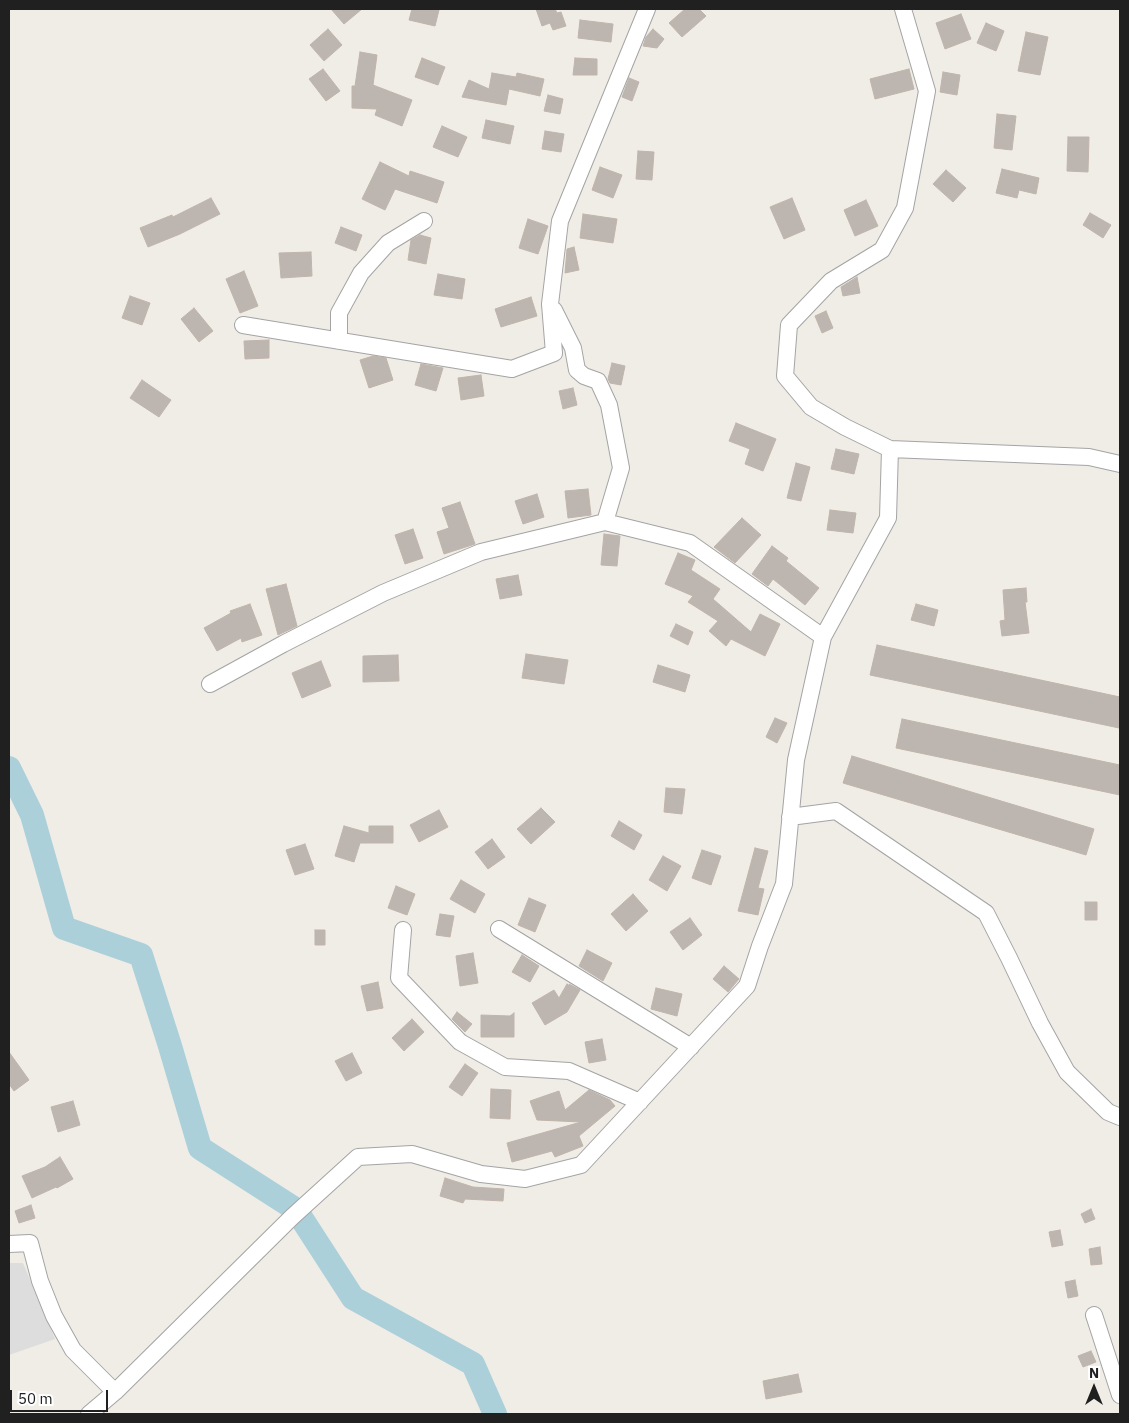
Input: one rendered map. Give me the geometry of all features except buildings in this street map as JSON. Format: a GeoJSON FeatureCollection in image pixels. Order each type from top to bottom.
{"type":"FeatureCollection","features":[{"type":"Feature","properties":{"kind":"street"},"geometry":{"type":"LineString","coordinates":[[243,325],[512,369],[554,353],[550,304],[560,221],[647,9]]}},
{"type":"Feature","properties":{"kind":"street"},"geometry":{"type":"LineString","coordinates":[[903,9],[927,91],[905,208],[882,250],[831,281],[789,325],[785,376],[811,407],[845,427],[890,449],[1089,457],[1120,464]]}},
{"type":"Feature","properties":{"kind":"street"},"geometry":{"type":"LineString","coordinates":[[339,340],[339,313],[361,273],[388,243],[424,221]]}},
{"type":"Feature","properties":{"kind":"street"},"geometry":{"type":"LineString","coordinates":[[550,304],[573,348],[577,370],[584,376],[598,381],[609,405],[621,468],[605,522]]}},
{"type":"Feature","properties":{"kind":"street"},"geometry":{"type":"LineString","coordinates":[[89,1414],[115,1392],[292,1217],[358,1157],[412,1154],[481,1174],[525,1179],[582,1164],[747,986],[784,884],[796,760],[823,637],[888,518],[890,449]]}},
{"type":"Feature","properties":{"kind":"street"},"geometry":{"type":"LineString","coordinates":[[210,684],[283,644],[383,594],[481,552],[605,522],[690,543],[823,637]]}},
{"type":"Feature","properties":{"kind":"street"},"geometry":{"type":"LineString","coordinates":[[790,817],[836,810],[986,913],[1010,958],[1040,1023],[1067,1072],[1108,1112],[1120,1117]]}},
{"type":"Feature","properties":{"kind":"street"},"geometry":{"type":"LineString","coordinates":[[499,929],[691,1047]]}},
{"type":"Feature","properties":{"kind":"street"},"geometry":{"type":"LineString","coordinates":[[403,930],[399,978],[460,1042],[505,1067],[569,1071],[640,1102]]}},
{"type":"Feature","properties":{"kind":"street"},"geometry":{"type":"LineString","coordinates":[[9,1244],[30,1243],[40,1281],[59,1325],[73,1350],[115,1392]]}},
{"type":"Feature","properties":{"kind":"street"},"geometry":{"type":"LineString","coordinates":[[1094,1315],[1120,1395]]}},
{"type":"Feature","properties":{"kind":"shaded area"},"geometry":{"type":"Polygon","coordinates":[[[9,1263],[23,1263],[55,1339],[9,1355],[9,1263]]]}},
{"type":"Feature","properties":{"kind":"waterway"},"geometry":{"type":"LineString","coordinates":[[9,768],[32,815],[64,928],[141,955],[200,1148],[292,1207]]}},
{"type":"Feature","properties":{"kind":"waterway"},"geometry":{"type":"LineString","coordinates":[[300,1216],[353,1298],[473,1364],[495,1414]]}}]}
